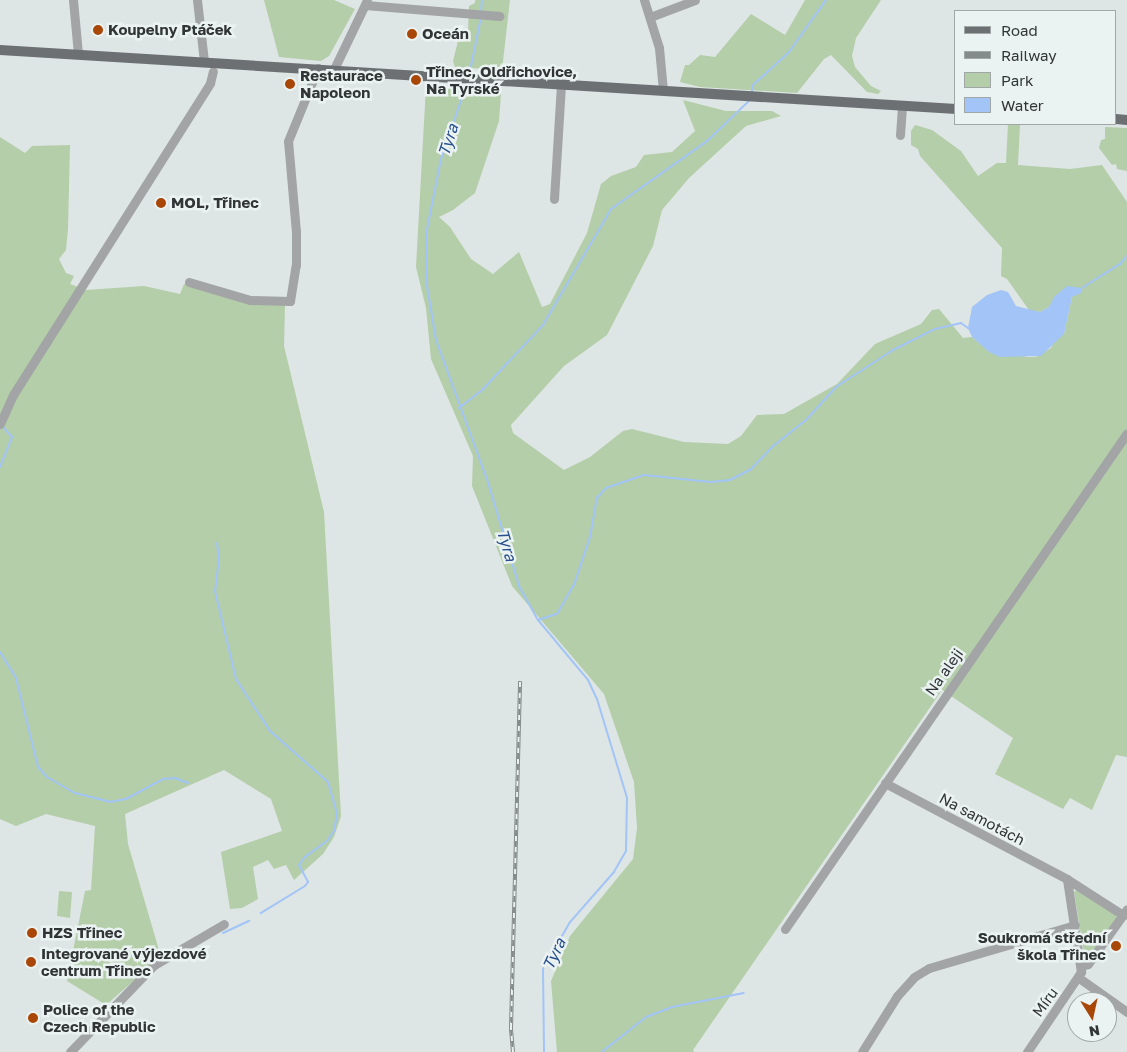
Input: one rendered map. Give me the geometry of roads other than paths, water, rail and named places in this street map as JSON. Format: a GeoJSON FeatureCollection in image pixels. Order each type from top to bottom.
{"type":"FeatureCollection","features":[{"type":"Feature","properties":{"kind":"main road"},"geometry":{"type":"LineString","coordinates":[[0,50],[318,68],[954,109]]}},
{"type":"Feature","properties":{"kind":"street"},"geometry":{"type":"LineString","coordinates":[[73,0],[78,54]]}},
{"type":"Feature","properties":{"kind":"street"},"geometry":{"type":"LineString","coordinates":[[197,0],[204,62]]}},
{"type":"Feature","properties":{"kind":"street"},"geometry":{"type":"LineString","coordinates":[[644,0],[662,63],[663,90]]}},
{"type":"Feature","properties":{"kind":"street"},"geometry":{"type":"LineString","coordinates":[[650,17],[695,0]]}},
{"type":"Feature","properties":{"kind":"street"},"geometry":{"type":"LineString","coordinates":[[334,69],[366,2],[472,15],[500,16]]}},
{"type":"Feature","properties":{"kind":"street"},"geometry":{"type":"LineString","coordinates":[[189,282],[250,300],[290,301],[296,249],[288,141],[318,68]]}},
{"type":"Feature","properties":{"kind":"street"},"geometry":{"type":"LineString","coordinates":[[0,423],[13,395],[210,83],[213,71]]}},
{"type":"Feature","properties":{"kind":"street"},"geometry":{"type":"LineString","coordinates":[[554,199],[561,84]]}},
{"type":"Feature","properties":{"kind":"street"},"geometry":{"type":"LineString","coordinates":[[900,134],[902,106]]}},
{"type":"Feature","properties":{"kind":"street","name":"Na aleji"},"geometry":{"type":"LineString","coordinates":[[786,929],[1127,433]]}},
{"type":"Feature","properties":{"kind":"street","name":"Na samotách"},"geometry":{"type":"LineString","coordinates":[[885,783],[1067,879],[1125,912]]}},
{"type":"Feature","properties":{"kind":"street"},"geometry":{"type":"LineString","coordinates":[[1067,879],[1081,966],[1088,964],[1125,912]]}},
{"type":"Feature","properties":{"kind":"street"},"geometry":{"type":"LineString","coordinates":[[70,1052],[142,975],[224,924]]}},
{"type":"Feature","properties":{"kind":"street"},"geometry":{"type":"LineString","coordinates":[[862,1052],[897,996],[914,977],[929,968],[1075,925]]}},
{"type":"Feature","properties":{"kind":"street","name":"Míru"},"geometry":{"type":"LineString","coordinates":[[1026,1052],[1079,978],[1081,966]]}},
{"type":"Feature","properties":{"kind":"street"},"geometry":{"type":"LineString","coordinates":[[1079,978],[1127,1012]]}},
{"type":"Feature","properties":{"kind":"water"},"geometry":{"type":"Polygon","coordinates":[[[1067,286],[1082,288],[1081,293],[1072,297],[1064,334],[1041,356],[1000,357],[989,352],[972,337],[968,328],[972,307],[987,295],[1001,290],[1008,292],[1016,306],[1040,312],[1049,307],[1054,297],[1067,286]]]}},
{"type":"Feature","properties":{"kind":"waterway","name":"Tyra"},"geometry":{"type":"LineString","coordinates":[[481,13],[482,0]]}},
{"type":"Feature","properties":{"kind":"waterway"},"geometry":{"type":"LineString","coordinates":[[752,92],[752,86],[789,52],[826,0]]}},
{"type":"Feature","properties":{"kind":"waterway","name":"Tyra"},"geometry":{"type":"LineString","coordinates":[[469,76],[481,17]]}},
{"type":"Feature","properties":{"kind":"waterway","name":"Tyra"},"geometry":{"type":"LineString","coordinates":[[467,83],[441,159],[426,234],[427,286],[436,340],[487,479],[519,586],[538,620],[588,680],[597,699],[627,798],[626,851],[614,872],[570,922],[543,969],[544,1052]]}},
{"type":"Feature","properties":{"kind":"waterway"},"geometry":{"type":"LineString","coordinates":[[459,408],[483,389],[543,325],[611,209],[707,141],[751,99]]}},
{"type":"Feature","properties":{"kind":"waterway"},"geometry":{"type":"LineString","coordinates":[[1082,288],[1120,264],[1127,256]]}},
{"type":"Feature","properties":{"kind":"waterway"},"geometry":{"type":"LineString","coordinates":[[538,620],[557,614],[574,585],[590,537],[597,498],[606,488],[644,475],[711,482],[730,480],[750,470],[772,447],[806,420],[836,387],[893,350],[935,329],[961,323],[968,328]]}},
{"type":"Feature","properties":{"kind":"waterway"},"geometry":{"type":"LineString","coordinates":[[0,467],[12,437],[2,426]]}},
{"type":"Feature","properties":{"kind":"waterway"},"geometry":{"type":"LineString","coordinates":[[217,543],[219,559],[215,591],[236,679],[270,731],[328,782],[337,813],[334,831],[327,841],[305,857],[299,865],[308,882],[305,886],[261,913]]}},
{"type":"Feature","properties":{"kind":"waterway"},"geometry":{"type":"LineString","coordinates":[[0,652],[16,678],[38,767],[47,777],[75,793],[110,802],[126,799],[163,779],[175,778],[188,783]]}},
{"type":"Feature","properties":{"kind":"waterway"},"geometry":{"type":"LineString","coordinates":[[223,933],[249,921]]}},
{"type":"Feature","properties":{"kind":"waterway"},"geometry":{"type":"LineString","coordinates":[[603,1051],[646,1017],[672,1007],[744,993]]}},
{"type":"Feature","properties":{"kind":"railway"},"geometry":{"type":"LineString","coordinates":[[513,1052],[511,1028],[520,681]]}},
{"type":"Feature","properties":{"kind":"place","name":"Koupelny Ptáček"},"geometry":{"type":"Point","coordinates":[98,30]}},
{"type":"Feature","properties":{"kind":"place","name":"Oceán"},"geometry":{"type":"Point","coordinates":[412,34]}},
{"type":"Feature","properties":{"kind":"place","name":"Třinec, Oldřichovice, Na Tyrské"},"geometry":{"type":"Point","coordinates":[416,80]}},
{"type":"Feature","properties":{"kind":"place","name":"Restaurace Napoleon"},"geometry":{"type":"Point","coordinates":[290,84]}},
{"type":"Feature","properties":{"kind":"place","name":"MOL, Třinec"},"geometry":{"type":"Point","coordinates":[161,203]}},
{"type":"Feature","properties":{"kind":"place","name":"HZS Třinec"},"geometry":{"type":"Point","coordinates":[32,933]}},
{"type":"Feature","properties":{"kind":"place","name":"Soukromá střední škola Třinec"},"geometry":{"type":"Point","coordinates":[1116,946]}},
{"type":"Feature","properties":{"kind":"place","name":"Integrované výjezdové centrum Třinec"},"geometry":{"type":"Point","coordinates":[31,962]}},
{"type":"Feature","properties":{"kind":"place","name":"Police of the Czech Republic"},"geometry":{"type":"Point","coordinates":[33,1018]}}]}
